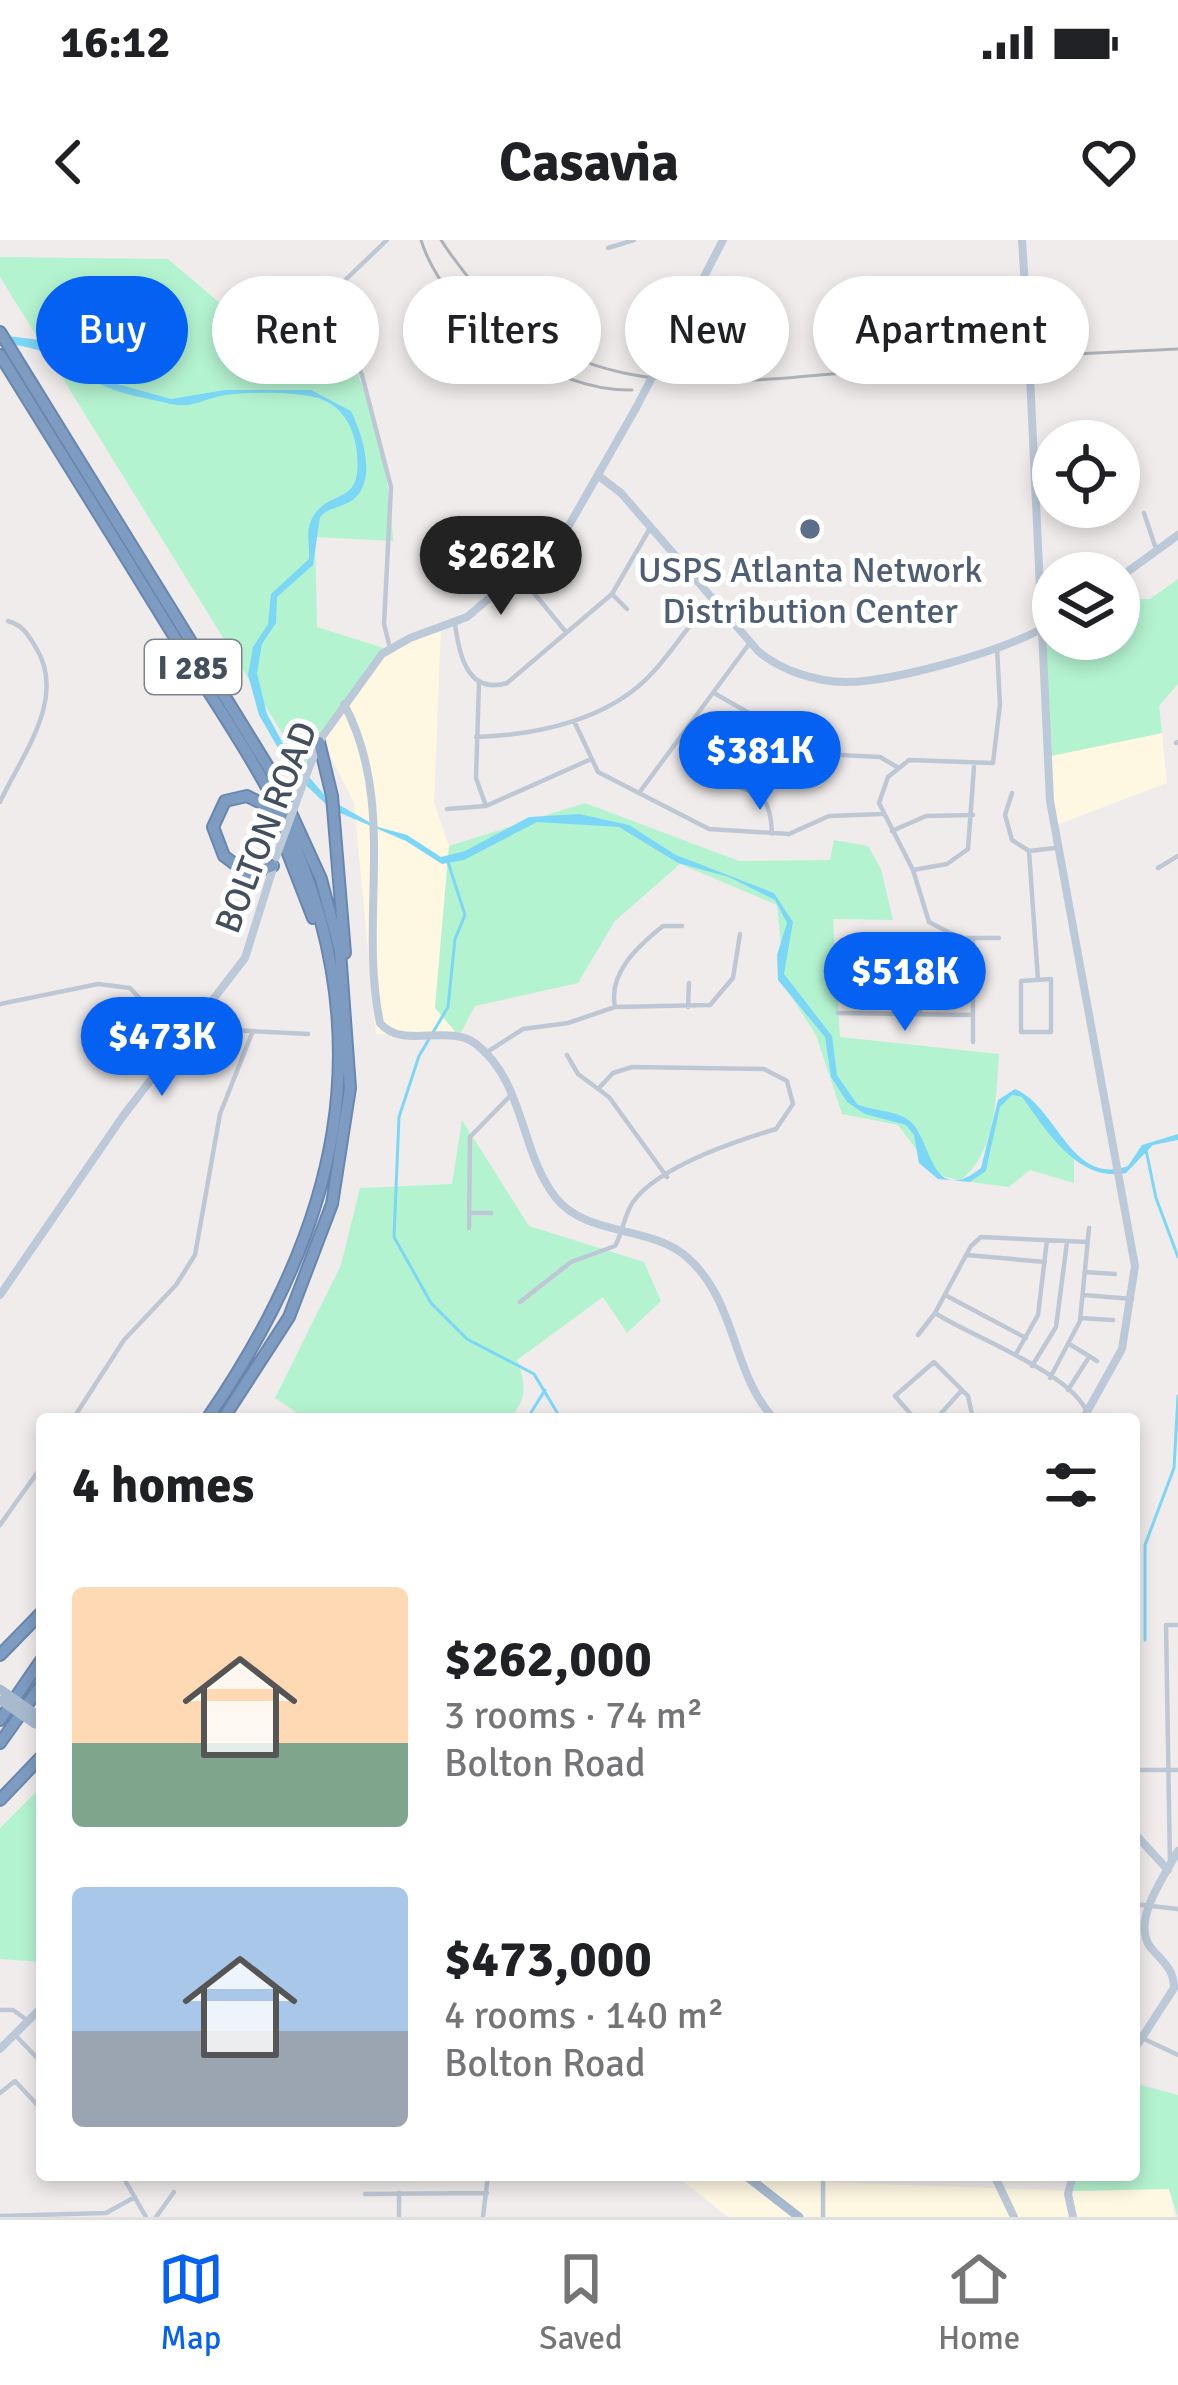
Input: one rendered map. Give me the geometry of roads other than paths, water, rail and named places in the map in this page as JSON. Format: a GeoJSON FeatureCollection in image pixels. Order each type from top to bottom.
{"type":"FeatureCollection","features":[{"type":"Feature","properties":{"kind":"highway","name":"I 285"},"geometry":{"type":"LineString","coordinates":[[0,332],[290,803],[321,879],[344,968],[350,1088],[332,1204],[289,1317],[227,1413]]}},
{"type":"Feature","properties":{"kind":"highway","name":"I 285"},"geometry":{"type":"LineString","coordinates":[[0,356],[270,792],[310,884],[333,982],[338,1047],[335,1120],[314,1219],[266,1331],[211,1413]]}},
{"type":"Feature","properties":{"kind":"highway"},"geometry":{"type":"LineString","coordinates":[[319,742],[336,826],[344,968]]}},
{"type":"Feature","properties":{"kind":"highway"},"geometry":{"type":"LineString","coordinates":[[275,862],[248,874],[224,856],[213,821],[225,802],[247,796],[271,815],[296,871],[333,982]]}},
{"type":"Feature","properties":{"kind":"highway"},"geometry":{"type":"LineString","coordinates":[[0,1654],[36,1618]]}},
{"type":"Feature","properties":{"kind":"highway"},"geometry":{"type":"LineString","coordinates":[[0,1720],[36,1669]]}},
{"type":"Feature","properties":{"kind":"highway"},"geometry":{"type":"LineString","coordinates":[[0,1743],[36,1692]]}},
{"type":"Feature","properties":{"kind":"highway"},"geometry":{"type":"LineString","coordinates":[[0,1800],[36,1762]]}},
{"type":"Feature","properties":{"kind":"main road"},"geometry":{"type":"LineString","coordinates":[[390,648],[454,624],[520,576],[563,536],[600,477],[723,240]]}},
{"type":"Feature","properties":{"kind":"main road"},"geometry":{"type":"LineString","coordinates":[[1022,240],[1038,552]]}},
{"type":"Feature","properties":{"kind":"main road"},"geometry":{"type":"LineString","coordinates":[[600,477],[651,528],[750,643],[782,667],[843,682],[997,649],[1032,634]]}},
{"type":"Feature","properties":{"kind":"main road"},"geometry":{"type":"LineString","coordinates":[[1140,560],[1178,535]]}},
{"type":"Feature","properties":{"kind":"main road","name":"BOLTON ROAD"},"geometry":{"type":"LineString","coordinates":[[0,1295],[122,1117],[251,948],[275,862],[319,742],[390,648]]}},
{"type":"Feature","properties":{"kind":"main road"},"geometry":{"type":"LineString","coordinates":[[1043,660],[1057,848],[1133,1251],[1133,1299],[1122,1348],[1087,1413]]}},
{"type":"Feature","properties":{"kind":"main road"},"geometry":{"type":"LineString","coordinates":[[344,704],[365,753],[372,805],[380,1023],[393,1034],[469,1040],[512,1094],[554,1196],[571,1211],[670,1245],[698,1268],[730,1318],[754,1390],[770,1413]]}},
{"type":"Feature","properties":{"kind":"main road"},"geometry":{"type":"LineString","coordinates":[[0,1689],[36,1719]]}},
{"type":"Feature","properties":{"kind":"main road"},"geometry":{"type":"LineString","coordinates":[[0,1700],[36,1720]]}},
{"type":"Feature","properties":{"kind":"main road"},"geometry":{"type":"LineString","coordinates":[[1140,1839],[1169,1867]]}},
{"type":"Feature","properties":{"kind":"main road"},"geometry":{"type":"LineString","coordinates":[[1140,2041],[1167,2004],[1176,1979],[1145,1938],[1150,1905],[1178,1851]]}},
{"type":"Feature","properties":{"kind":"main road"},"geometry":{"type":"LineString","coordinates":[[0,2049],[36,2013]]}},
{"type":"Feature","properties":{"kind":"main road"},"geometry":{"type":"LineString","coordinates":[[753,2181],[799,2217]]}},
{"type":"Feature","properties":{"kind":"main road"},"geometry":{"type":"LineString","coordinates":[[997,2181],[1014,2217]]}},
{"type":"Feature","properties":{"kind":"main road"},"geometry":{"type":"LineString","coordinates":[[1071,2181],[1068,2194],[1072,2217]]}},
{"type":"Feature","properties":{"kind":"street"},"geometry":{"type":"LineString","coordinates":[[387,240],[339,286],[332,311],[362,375],[391,487],[384,624],[390,648]]}},
{"type":"Feature","properties":{"kind":"street"},"geometry":{"type":"LineString","coordinates":[[608,248],[634,240]]}},
{"type":"Feature","properties":{"kind":"street"},"geometry":{"type":"LineString","coordinates":[[1144,513],[1155,547]]}},
{"type":"Feature","properties":{"kind":"street"},"geometry":{"type":"LineString","coordinates":[[479,682],[507,682],[612,594],[651,528]]}},
{"type":"Feature","properties":{"kind":"street"},"geometry":{"type":"LineString","coordinates":[[520,576],[567,632]]}},
{"type":"Feature","properties":{"kind":"street"},"geometry":{"type":"LineString","coordinates":[[612,594],[627,609]]}},
{"type":"Feature","properties":{"kind":"street"},"geometry":{"type":"LineString","coordinates":[[476,736],[523,734],[574,721],[652,674],[682,630],[714,600]]}},
{"type":"Feature","properties":{"kind":"street"},"geometry":{"type":"LineString","coordinates":[[0,802],[51,685],[45,661],[28,634],[8,621]]}},
{"type":"Feature","properties":{"kind":"street"},"geometry":{"type":"LineString","coordinates":[[454,624],[458,655],[479,682],[476,778],[486,806]]}},
{"type":"Feature","properties":{"kind":"street"},"geometry":{"type":"LineString","coordinates":[[639,793],[655,765],[680,739],[750,643]]}},
{"type":"Feature","properties":{"kind":"street"},"geometry":{"type":"LineString","coordinates":[[997,649],[1000,704],[993,763],[923,757],[896,767],[881,791],[882,814],[913,871],[929,922],[949,935],[999,938]]}},
{"type":"Feature","properties":{"kind":"street"},"geometry":{"type":"LineString","coordinates":[[714,693],[821,754],[880,758],[896,767]]}},
{"type":"Feature","properties":{"kind":"street"},"geometry":{"type":"LineString","coordinates":[[574,721],[598,772],[709,829],[799,832],[829,816],[882,814]]}},
{"type":"Feature","properties":{"kind":"street"},"geometry":{"type":"LineString","coordinates":[[680,739],[720,778],[763,796],[772,834]]}},
{"type":"Feature","properties":{"kind":"street"},"geometry":{"type":"LineString","coordinates":[[447,809],[486,806],[589,760]]}},
{"type":"Feature","properties":{"kind":"street"},"geometry":{"type":"LineString","coordinates":[[913,871],[961,856],[972,839],[974,764]]}},
{"type":"Feature","properties":{"kind":"street"},"geometry":{"type":"LineString","coordinates":[[1012,793],[1005,815],[1009,835],[1029,850],[1057,848]]}},
{"type":"Feature","properties":{"kind":"street"},"geometry":{"type":"LineString","coordinates":[[892,831],[926,816],[973,815]]}},
{"type":"Feature","properties":{"kind":"street"},"geometry":{"type":"LineString","coordinates":[[1029,850],[1038,980]]}},
{"type":"Feature","properties":{"kind":"street"},"geometry":{"type":"LineString","coordinates":[[1158,868],[1178,856]]}},
{"type":"Feature","properties":{"kind":"street"},"geometry":{"type":"LineString","coordinates":[[615,1007],[612,990],[620,970],[663,926],[682,926]]}},
{"type":"Feature","properties":{"kind":"street"},"geometry":{"type":"LineString","coordinates":[[484,1054],[523,1028],[568,1023],[615,1007],[710,1005],[725,992],[736,968],[740,934]]}},
{"type":"Feature","properties":{"kind":"street"},"geometry":{"type":"LineString","coordinates":[[973,938],[973,1042]]}},
{"type":"Feature","properties":{"kind":"street"},"geometry":{"type":"LineString","coordinates":[[837,958],[881,959],[900,966],[917,986],[920,1014]]}},
{"type":"Feature","properties":{"kind":"street"},"geometry":{"type":"LineString","coordinates":[[1051,979],[1051,1032],[1022,1032],[1021,981],[1038,980],[1051,979]]}},
{"type":"Feature","properties":{"kind":"street"},"geometry":{"type":"LineString","coordinates":[[688,983],[688,1007]]}},
{"type":"Feature","properties":{"kind":"street"},"geometry":{"type":"LineString","coordinates":[[0,1004],[98,984],[130,988],[143,1003]]}},
{"type":"Feature","properties":{"kind":"street"},"geometry":{"type":"LineString","coordinates":[[838,1013],[973,1015]]}},
{"type":"Feature","properties":{"kind":"street"},"geometry":{"type":"LineString","coordinates":[[191,1028],[308,1034]]}},
{"type":"Feature","properties":{"kind":"street"},"geometry":{"type":"LineString","coordinates":[[77,1413],[124,1340],[176,1286],[195,1255],[220,1114],[252,1034]]}},
{"type":"Feature","properties":{"kind":"street"},"geometry":{"type":"LineString","coordinates":[[567,1055],[578,1074],[599,1088],[667,1178]]}},
{"type":"Feature","properties":{"kind":"street"},"geometry":{"type":"LineString","coordinates":[[520,1302],[571,1262],[611,1250],[636,1198],[730,1140],[782,1125],[793,1104],[787,1082],[764,1069],[632,1067],[613,1073],[599,1088]]}},
{"type":"Feature","properties":{"kind":"street"},"geometry":{"type":"LineString","coordinates":[[469,1228],[470,1137],[512,1094]]}},
{"type":"Feature","properties":{"kind":"street"},"geometry":{"type":"LineString","coordinates":[[469,1213],[491,1213]]}},
{"type":"Feature","properties":{"kind":"street"},"geometry":{"type":"LineString","coordinates":[[1050,1378],[1080,1318],[1090,1228]]}},
{"type":"Feature","properties":{"kind":"street"},"geometry":{"type":"LineString","coordinates":[[918,1335],[947,1295],[974,1242],[988,1236],[1087,1242]]}},
{"type":"Feature","properties":{"kind":"street"},"geometry":{"type":"LineString","coordinates":[[1015,1355],[1038,1316],[1047,1240]]}},
{"type":"Feature","properties":{"kind":"street"},"geometry":{"type":"LineString","coordinates":[[1032,1366],[1056,1327],[1067,1241]]}},
{"type":"Feature","properties":{"kind":"street"},"geometry":{"type":"LineString","coordinates":[[967,1255],[1045,1262]]}},
{"type":"Feature","properties":{"kind":"street"},"geometry":{"type":"LineString","coordinates":[[1085,1272],[1115,1274]]}},
{"type":"Feature","properties":{"kind":"street"},"geometry":{"type":"LineString","coordinates":[[947,1295],[1026,1338]]}},
{"type":"Feature","properties":{"kind":"street"},"geometry":{"type":"LineString","coordinates":[[1084,1295],[1133,1299]]}},
{"type":"Feature","properties":{"kind":"street"},"geometry":{"type":"LineString","coordinates":[[934,1313],[1032,1366],[1081,1399],[1084,1413]]}},
{"type":"Feature","properties":{"kind":"street"},"geometry":{"type":"LineString","coordinates":[[1080,1318],[1113,1320]]}},
{"type":"Feature","properties":{"kind":"street"},"geometry":{"type":"LineString","coordinates":[[1069,1344],[1097,1361]]}},
{"type":"Feature","properties":{"kind":"street"},"geometry":{"type":"LineString","coordinates":[[1068,1390],[1088,1357]]}},
{"type":"Feature","properties":{"kind":"street"},"geometry":{"type":"LineString","coordinates":[[910,1413],[895,1396],[928,1363],[962,1390],[971,1413]]}},
{"type":"Feature","properties":{"kind":"street"},"geometry":{"type":"LineString","coordinates":[[941,1413],[962,1390]]}},
{"type":"Feature","properties":{"kind":"street"},"geometry":{"type":"LineString","coordinates":[[1081,1399],[1099,1395]]}},
{"type":"Feature","properties":{"kind":"street"},"geometry":{"type":"LineString","coordinates":[[0,1525],[36,1474]]}},
{"type":"Feature","properties":{"kind":"street"},"geometry":{"type":"LineString","coordinates":[[1169,1867],[1166,1625],[1178,1625]]}},
{"type":"Feature","properties":{"kind":"street"},"geometry":{"type":"LineString","coordinates":[[1140,1770],[1178,1771]]}},
{"type":"Feature","properties":{"kind":"street"},"geometry":{"type":"LineString","coordinates":[[1140,1904],[1178,1909]]}},
{"type":"Feature","properties":{"kind":"street"},"geometry":{"type":"LineString","coordinates":[[0,2010],[13,2010],[28,2021]]}},
{"type":"Feature","properties":{"kind":"street"},"geometry":{"type":"LineString","coordinates":[[14,2035],[36,2057]]}},
{"type":"Feature","properties":{"kind":"street"},"geometry":{"type":"LineString","coordinates":[[1142,2038],[1178,2055]]}},
{"type":"Feature","properties":{"kind":"street"},"geometry":{"type":"LineString","coordinates":[[0,2093],[15,2080],[36,2103]]}},
{"type":"Feature","properties":{"kind":"street"},"geometry":{"type":"LineString","coordinates":[[126,2181],[146,2217]]}},
{"type":"Feature","properties":{"kind":"street"},"geometry":{"type":"LineString","coordinates":[[483,2217],[488,2181]]}},
{"type":"Feature","properties":{"kind":"street"},"geometry":{"type":"LineString","coordinates":[[823,2181],[823,2217]]}},
{"type":"Feature","properties":{"kind":"street"},"geometry":{"type":"LineString","coordinates":[[156,2217],[174,2192]]}},
{"type":"Feature","properties":{"kind":"street"},"geometry":{"type":"LineString","coordinates":[[365,2194],[487,2193]]}},
{"type":"Feature","properties":{"kind":"street"},"geometry":{"type":"LineString","coordinates":[[399,2194],[399,2217]]}},
{"type":"Feature","properties":{"kind":"street"},"geometry":{"type":"LineString","coordinates":[[0,2216],[106,2213],[135,2197]]}},
{"type":"Feature","properties":{"kind":"water"},"geometry":{"type":"Polygon","coordinates":[[[0,335],[36,340],[36,351],[19,346],[0,343],[0,335]]]}},
{"type":"Feature","properties":{"kind":"water"},"geometry":{"type":"Polygon","coordinates":[[[101,384],[171,399],[225,390],[311,390],[351,411],[365,456],[362,489],[351,501],[320,517],[313,565],[277,597],[276,623],[262,644],[257,673],[267,714],[287,751],[327,798],[378,827],[407,835],[441,857],[465,851],[529,817],[579,814],[629,825],[676,855],[774,893],[793,922],[784,974],[832,1036],[837,1075],[857,1104],[911,1122],[935,1167],[952,1180],[938,1179],[919,1163],[914,1135],[906,1125],[865,1114],[847,1102],[831,1077],[825,1037],[778,980],[777,955],[787,923],[775,900],[729,877],[678,863],[619,827],[537,822],[464,860],[442,864],[406,841],[331,809],[292,772],[259,715],[248,675],[253,647],[268,624],[271,594],[309,559],[310,523],[317,511],[355,481],[358,467],[348,423],[326,401],[284,393],[225,395],[186,405],[101,384]]]}},
{"type":"Feature","properties":{"kind":"water"},"geometry":{"type":"Polygon","coordinates":[[[1015,1089],[1030,1098],[1092,1165],[1128,1166],[1142,1145],[1178,1134],[1178,1140],[1153,1145],[1126,1173],[1109,1174],[1078,1162],[1022,1097],[1012,1095],[1000,1107],[986,1171],[970,1182],[952,1180],[981,1168],[998,1100],[1015,1089]]]}},
{"type":"Feature","properties":{"kind":"waterway"},"geometry":{"type":"LineString","coordinates":[[448,862],[465,915],[455,939],[448,1007],[419,1056],[399,1117],[394,1237],[431,1303],[467,1339],[534,1374],[557,1413]]}},
{"type":"Feature","properties":{"kind":"waterway"},"geometry":{"type":"LineString","coordinates":[[1146,1150],[1156,1198],[1178,1257]]}},
{"type":"Feature","properties":{"kind":"waterway"},"geometry":{"type":"LineString","coordinates":[[531,1413],[545,1390]]}},
{"type":"Feature","properties":{"kind":"waterway"},"geometry":{"type":"LineString","coordinates":[[1145,1640],[1145,1545],[1174,1468],[1178,1396]]}},
{"type":"Feature","properties":{"kind":"railway"},"geometry":{"type":"LineString","coordinates":[[421,240],[453,297],[505,345],[568,378],[632,390]]}},
{"type":"Feature","properties":{"kind":"railway"},"geometry":{"type":"LineString","coordinates":[[441,240],[486,297],[535,337],[587,363],[642,376],[763,380],[1178,349]]}},
{"type":"Feature","properties":{"kind":"place","name":"USPS Atlanta Network Distribution Center"},"geometry":{"type":"Point","coordinates":[810,529]}}]}
